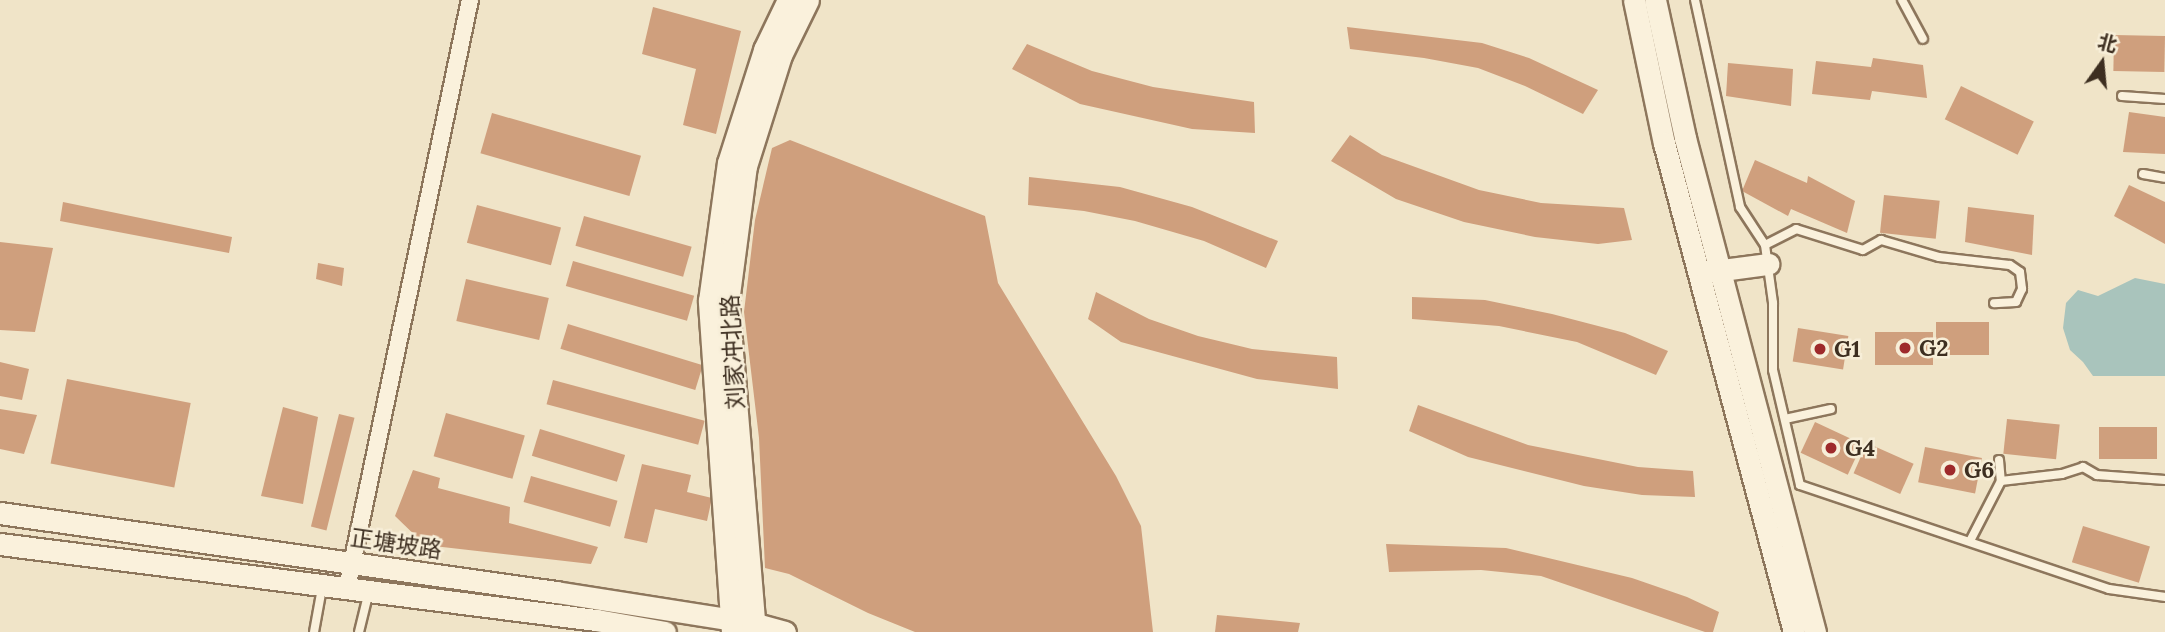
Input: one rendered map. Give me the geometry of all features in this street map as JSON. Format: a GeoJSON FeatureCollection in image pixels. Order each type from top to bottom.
{"type":"FeatureCollection","features":[{"type":"Feature","properties":{"kind":"main road","name":"刘家冲北路"},"geometry":{"type":"LineString","coordinates":[[743,627],[710,301],[729,163],[765,50],[789,0]]}},
{"type":"Feature","properties":{"kind":"main road","name":"刘家冲北路"},"geometry":{"type":"LineString","coordinates":[[743,627],[727,302],[745,166],[780,55],[807,0]]}},
{"type":"Feature","properties":{"kind":"street"},"geometry":{"type":"LineString","coordinates":[[347,588],[470,0]]}},
{"type":"Feature","properties":{"kind":"street"},"geometry":{"type":"LineString","coordinates":[[1634,0],[1664,143],[1710,272],[1815,632]]}},
{"type":"Feature","properties":{"kind":"street"},"geometry":{"type":"LineString","coordinates":[[1655,0],[1710,272],[1794,632]]}},
{"type":"Feature","properties":{"kind":"street"},"geometry":{"type":"LineString","coordinates":[[1710,272],[1766,254]]}},
{"type":"Feature","properties":{"kind":"street","name":"正塘坡路"},"geometry":{"type":"LineString","coordinates":[[0,513],[352,564],[785,632]]}},
{"type":"Feature","properties":{"kind":"street"},"geometry":{"type":"LineString","coordinates":[[0,544],[369,590],[595,626],[665,632]]}},
{"type":"Feature","properties":{"kind":"lane"},"geometry":{"type":"LineString","coordinates":[[1695,0],[1740,208],[1766,254],[1773,303],[1773,370],[1800,485],[2109,589],[2165,597]]}},
{"type":"Feature","properties":{"kind":"lane"},"geometry":{"type":"LineString","coordinates":[[1902,0],[1923,39]]}},
{"type":"Feature","properties":{"kind":"lane"},"geometry":{"type":"LineString","coordinates":[[2122,96],[2165,99]]}},
{"type":"Feature","properties":{"kind":"lane"},"geometry":{"type":"LineString","coordinates":[[2143,174],[2165,178]]}},
{"type":"Feature","properties":{"kind":"lane"},"geometry":{"type":"LineString","coordinates":[[1766,254],[1796,229],[1863,250],[1881,240],[1940,257],[2010,265],[2020,272],[2022,289],[2016,302],[1994,303]]}},
{"type":"Feature","properties":{"kind":"lane"},"geometry":{"type":"LineString","coordinates":[[1785,419],[1830,409]]}},
{"type":"Feature","properties":{"kind":"lane"},"geometry":{"type":"LineString","coordinates":[[1970,541],[2001,481],[1999,460]]}},
{"type":"Feature","properties":{"kind":"lane"},"geometry":{"type":"LineString","coordinates":[[2001,481],[2062,474],[2083,467],[2097,475],[2165,480]]}},
{"type":"Feature","properties":{"kind":"lane"},"geometry":{"type":"LineString","coordinates":[[314,632],[323,585]]}},
{"type":"Feature","properties":{"kind":"lane"},"geometry":{"type":"LineString","coordinates":[[359,632],[369,590]]}},
{"type":"Feature","properties":{"kind":"water"},"geometry":{"type":"Polygon","coordinates":[[[2135,278],[2165,284],[2165,376],[2093,376],[2070,350],[2063,328],[2066,303],[2078,290],[2098,296],[2135,278]]]}},
{"type":"Feature","properties":{"kind":"building"},"geometry":{"type":"Polygon","coordinates":[[[653,7],[741,31],[716,134],[683,125],[696,69],[642,54],[653,7]]]}},
{"type":"Feature","properties":{"kind":"building"},"geometry":{"type":"Polygon","coordinates":[[[1347,27],[1482,43],[1529,58],[1598,90],[1583,114],[1525,86],[1478,68],[1350,49],[1347,27]]]}},
{"type":"Feature","properties":{"kind":"building"},"geometry":{"type":"Polygon","coordinates":[[[2114,35],[2165,36],[2164,72],[2113,71],[2114,35]]]}},
{"type":"Feature","properties":{"kind":"building"},"geometry":{"type":"Polygon","coordinates":[[[1027,44],[1092,71],[1153,87],[1254,102],[1255,133],[1192,129],[1080,104],[1012,69],[1027,44]]]}},
{"type":"Feature","properties":{"kind":"building"},"geometry":{"type":"Polygon","coordinates":[[[1873,58],[1923,65],[1927,98],[1872,91],[1870,100],[1812,94],[1816,61],[1871,67],[1873,58]]]}},
{"type":"Feature","properties":{"kind":"building"},"geometry":{"type":"Polygon","coordinates":[[[1728,63],[1793,69],[1791,106],[1726,96],[1728,63]]]}},
{"type":"Feature","properties":{"kind":"building"},"geometry":{"type":"Polygon","coordinates":[[[1961,86],[2034,122],[2018,155],[1945,119],[1961,86]]]}},
{"type":"Feature","properties":{"kind":"building"},"geometry":{"type":"Polygon","coordinates":[[[2129,112],[2165,117],[2165,154],[2123,152],[2129,112]]]}},
{"type":"Feature","properties":{"kind":"building"},"geometry":{"type":"Polygon","coordinates":[[[492,113],[641,156],[629,196],[480,153],[492,113]]]}},
{"type":"Feature","properties":{"kind":"building"},"geometry":{"type":"Polygon","coordinates":[[[1350,135],[1382,155],[1479,190],[1541,203],[1624,208],[1632,240],[1598,244],[1535,237],[1464,222],[1396,199],[1331,161],[1350,135]]]}},
{"type":"Feature","properties":{"kind":"building"},"geometry":{"type":"Polygon","coordinates":[[[790,140],[985,216],[998,283],[1116,476],[1141,526],[1153,632],[915,632],[868,613],[789,574],[765,568],[759,438],[744,312],[755,220],[772,148],[790,140]]]}},
{"type":"Feature","properties":{"kind":"building"},"geometry":{"type":"Polygon","coordinates":[[[1755,160],[1807,183],[1808,176],[1855,201],[1847,233],[1791,209],[1788,216],[1742,191],[1755,160]]]}},
{"type":"Feature","properties":{"kind":"building"},"geometry":{"type":"Polygon","coordinates":[[[1029,177],[1120,187],[1192,207],[1278,241],[1266,268],[1204,241],[1135,221],[1084,211],[1028,205],[1029,177]]]}},
{"type":"Feature","properties":{"kind":"building"},"geometry":{"type":"Polygon","coordinates":[[[2129,185],[2165,202],[2165,244],[2114,216],[2129,185]]]}},
{"type":"Feature","properties":{"kind":"building"},"geometry":{"type":"Polygon","coordinates":[[[1884,195],[1940,201],[1936,239],[1880,233],[1884,195]]]}},
{"type":"Feature","properties":{"kind":"building"},"geometry":{"type":"Polygon","coordinates":[[[63,202],[232,237],[229,253],[60,221],[63,202]]]}},
{"type":"Feature","properties":{"kind":"building"},"geometry":{"type":"Polygon","coordinates":[[[477,205],[561,228],[551,265],[467,243],[477,205]]]}},
{"type":"Feature","properties":{"kind":"building"},"geometry":{"type":"Polygon","coordinates":[[[1968,207],[2034,215],[2032,255],[1965,242],[1968,207]]]}},
{"type":"Feature","properties":{"kind":"building"},"geometry":{"type":"Polygon","coordinates":[[[584,216],[692,247],[683,277],[575,246],[584,216]]]}},
{"type":"Feature","properties":{"kind":"building"},"geometry":{"type":"Polygon","coordinates":[[[0,242],[53,248],[35,332],[0,330],[0,242]]]}},
{"type":"Feature","properties":{"kind":"building"},"geometry":{"type":"Polygon","coordinates":[[[573,261],[694,296],[687,321],[566,286],[573,261]]]}},
{"type":"Feature","properties":{"kind":"building"},"geometry":{"type":"Polygon","coordinates":[[[318,263],[344,268],[342,286],[316,279],[318,263]]]}},
{"type":"Feature","properties":{"kind":"building"},"geometry":{"type":"Polygon","coordinates":[[[466,279],[549,298],[539,340],[456,321],[466,279]]]}},
{"type":"Feature","properties":{"kind":"building"},"geometry":{"type":"Polygon","coordinates":[[[1096,292],[1149,319],[1198,336],[1252,349],[1337,357],[1338,389],[1257,379],[1121,342],[1088,319],[1096,292]]]}},
{"type":"Feature","properties":{"kind":"building"},"geometry":{"type":"Polygon","coordinates":[[[1412,297],[1485,300],[1552,314],[1625,333],[1668,351],[1656,375],[1577,342],[1499,326],[1412,319],[1412,297]]]}},
{"type":"Feature","properties":{"kind":"building"},"geometry":{"type":"Polygon","coordinates":[[[1936,322],[1989,322],[1989,355],[1936,355],[1936,322]]]}},
{"type":"Feature","properties":{"kind":"building"},"geometry":{"type":"Polygon","coordinates":[[[568,324],[703,365],[695,390],[560,349],[568,324]]]}},
{"type":"Feature","properties":{"kind":"building","name":"G1"},"geometry":{"type":"Polygon","coordinates":[[[1798,328],[1848,336],[1843,370],[1793,362],[1798,328]]]}},
{"type":"Feature","properties":{"kind":"building","name":"G2"},"geometry":{"type":"Polygon","coordinates":[[[1875,332],[1933,332],[1933,365],[1875,365],[1875,332]]]}},
{"type":"Feature","properties":{"kind":"building"},"geometry":{"type":"Polygon","coordinates":[[[0,362],[29,369],[22,400],[0,396],[0,362]]]}},
{"type":"Feature","properties":{"kind":"building"},"geometry":{"type":"Polygon","coordinates":[[[67,379],[191,403],[174,487],[51,463],[67,379]]]}},
{"type":"Feature","properties":{"kind":"building"},"geometry":{"type":"Polygon","coordinates":[[[553,380],[705,421],[698,445],[547,404],[553,380]]]}},
{"type":"Feature","properties":{"kind":"building"},"geometry":{"type":"Polygon","coordinates":[[[1418,405],[1528,445],[1638,467],[1693,471],[1695,497],[1642,495],[1584,486],[1468,457],[1409,431],[1418,405]]]}},
{"type":"Feature","properties":{"kind":"building"},"geometry":{"type":"Polygon","coordinates":[[[283,407],[318,417],[303,504],[261,496],[283,407]]]}},
{"type":"Feature","properties":{"kind":"building"},"geometry":{"type":"Polygon","coordinates":[[[0,409],[37,415],[24,454],[0,449],[0,409]]]}},
{"type":"Feature","properties":{"kind":"building"},"geometry":{"type":"Polygon","coordinates":[[[446,413],[525,436],[512,479],[434,456],[446,413]]]}},
{"type":"Feature","properties":{"kind":"building"},"geometry":{"type":"Polygon","coordinates":[[[339,414],[355,418],[326,530],[311,527],[339,414]]]}},
{"type":"Feature","properties":{"kind":"building"},"geometry":{"type":"Polygon","coordinates":[[[2007,419],[2060,425],[2056,459],[2003,454],[2007,419]]]}},
{"type":"Feature","properties":{"kind":"building","name":"G4"},"geometry":{"type":"Polygon","coordinates":[[[1815,422],[1862,444],[1848,475],[1801,453],[1815,422]]]}},
{"type":"Feature","properties":{"kind":"building"},"geometry":{"type":"Polygon","coordinates":[[[2099,427],[2157,427],[2157,459],[2099,459],[2099,427]]]}},
{"type":"Feature","properties":{"kind":"building"},"geometry":{"type":"Polygon","coordinates":[[[540,429],[625,455],[617,482],[532,456],[540,429]]]}},
{"type":"Feature","properties":{"kind":"building"},"geometry":{"type":"Polygon","coordinates":[[[1867,443],[1914,464],[1900,494],[1854,473],[1867,443]]]}},
{"type":"Feature","properties":{"kind":"building","name":"G6"},"geometry":{"type":"Polygon","coordinates":[[[1925,447],[1982,458],[1975,493],[1918,482],[1925,447]]]}},
{"type":"Feature","properties":{"kind":"building"},"geometry":{"type":"Polygon","coordinates":[[[642,464],[691,475],[687,492],[712,498],[707,521],[655,509],[647,543],[624,538],[642,464]]]}},
{"type":"Feature","properties":{"kind":"building"},"geometry":{"type":"Polygon","coordinates":[[[413,470],[440,478],[438,488],[510,507],[509,523],[598,547],[591,564],[425,545],[395,516],[413,470]]]}},
{"type":"Feature","properties":{"kind":"building"},"geometry":{"type":"Polygon","coordinates":[[[531,476],[618,501],[610,527],[524,502],[531,476]]]}},
{"type":"Feature","properties":{"kind":"building"},"geometry":{"type":"Polygon","coordinates":[[[2083,526],[2150,546],[2139,583],[2072,562],[2083,526]]]}},
{"type":"Feature","properties":{"kind":"building"},"geometry":{"type":"Polygon","coordinates":[[[1386,544],[1506,548],[1632,578],[1687,597],[1719,612],[1713,632],[1705,632],[1541,576],[1481,570],[1389,572],[1386,544]]]}},
{"type":"Feature","properties":{"kind":"building"},"geometry":{"type":"Polygon","coordinates":[[[1217,615],[1300,623],[1298,632],[1215,632],[1217,615]]]}},
{"type":"Feature","properties":{"kind":"place","name":"G2"},"geometry":{"type":"Point","coordinates":[1905,348]}},
{"type":"Feature","properties":{"kind":"place","name":"G1"},"geometry":{"type":"Point","coordinates":[1820,349]}},
{"type":"Feature","properties":{"kind":"place","name":"G4"},"geometry":{"type":"Point","coordinates":[1831,448]}},
{"type":"Feature","properties":{"kind":"place","name":"G6"},"geometry":{"type":"Point","coordinates":[1950,470]}}]}
